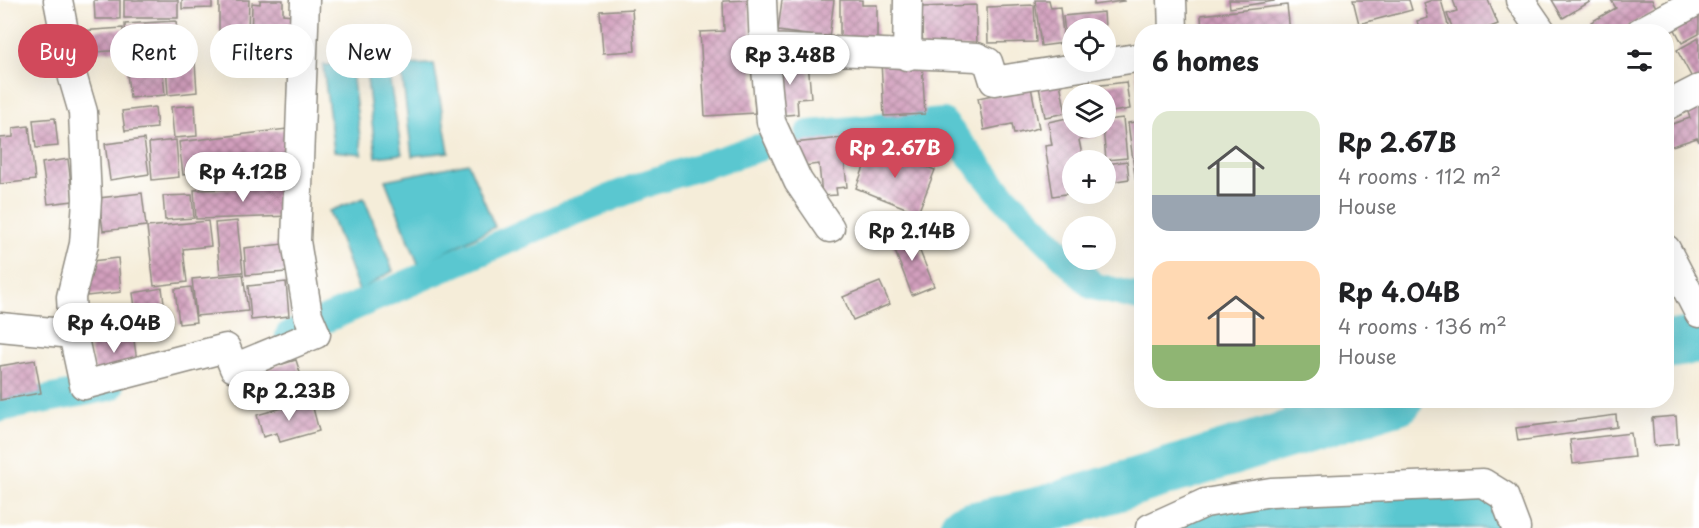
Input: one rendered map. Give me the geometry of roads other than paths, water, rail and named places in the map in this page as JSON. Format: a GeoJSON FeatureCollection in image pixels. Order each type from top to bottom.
{"type":"FeatureCollection","features":[{"type":"Feature","properties":{"kind":"street"},"geometry":{"type":"LineString","coordinates":[[58,0],[73,78],[83,112],[86,210],[84,244],[71,297],[73,334],[84,385],[230,358],[312,324],[296,241],[305,0]]}},
{"type":"Feature","properties":{"kind":"street"},"geometry":{"type":"LineString","coordinates":[[762,0],[771,122],[798,180],[830,228]]}},
{"type":"Feature","properties":{"kind":"street"},"geometry":{"type":"LineString","coordinates":[[907,56],[908,0]]}},
{"type":"Feature","properties":{"kind":"street"},"geometry":{"type":"LineString","coordinates":[[1172,0],[1173,24]]}},
{"type":"Feature","properties":{"kind":"street"},"geometry":{"type":"LineString","coordinates":[[1520,0],[1536,24]]}},
{"type":"Feature","properties":{"kind":"street"},"geometry":{"type":"LineString","coordinates":[[1655,24],[1699,0]]}},
{"type":"Feature","properties":{"kind":"street"},"geometry":{"type":"LineString","coordinates":[[764,48],[907,56],[977,57],[988,62],[994,81],[1134,58]]}},
{"type":"Feature","properties":{"kind":"street"},"geometry":{"type":"LineString","coordinates":[[1674,102],[1699,89]]}},
{"type":"Feature","properties":{"kind":"street"},"geometry":{"type":"LineString","coordinates":[[1674,265],[1699,313]]}},
{"type":"Feature","properties":{"kind":"street"},"geometry":{"type":"LineString","coordinates":[[0,327],[73,334]]}},
{"type":"Feature","properties":{"kind":"street"},"geometry":{"type":"LineString","coordinates":[[1150,528],[1205,503],[1271,492],[1483,483],[1504,496],[1516,528]]}},
{"type":"Feature","properties":{"kind":"water"},"geometry":{"type":"Polygon","coordinates":[[[434,64],[449,152],[412,156],[403,78],[412,78],[412,65],[434,64]]]}},
{"type":"Feature","properties":{"kind":"water"},"geometry":{"type":"Polygon","coordinates":[[[323,65],[326,65],[326,78],[353,78],[362,154],[334,151],[323,65]]]}},
{"type":"Feature","properties":{"kind":"water"},"geometry":{"type":"Polygon","coordinates":[[[367,78],[389,78],[402,154],[376,157],[367,78]]]}},
{"type":"Feature","properties":{"kind":"water"},"geometry":{"type":"Polygon","coordinates":[[[468,163],[495,227],[419,266],[385,180],[468,163]]]}},
{"type":"Feature","properties":{"kind":"water"},"geometry":{"type":"Polygon","coordinates":[[[364,198],[393,271],[359,291],[329,211],[364,198]]]}},
{"type":"Feature","properties":{"kind":"water"},"geometry":{"type":"Polygon","coordinates":[[[1480,493],[1494,500],[1500,528],[1167,528],[1197,513],[1266,502],[1480,493]]]}},
{"type":"Feature","properties":{"kind":"waterway"},"geometry":{"type":"LineString","coordinates":[[809,134],[943,122],[1002,195],[1093,286],[1134,296]]}},
{"type":"Feature","properties":{"kind":"waterway"},"geometry":{"type":"LineString","coordinates":[[289,335],[566,215],[645,184],[758,148]]}},
{"type":"Feature","properties":{"kind":"waterway"},"geometry":{"type":"LineString","coordinates":[[1674,344],[1699,340]]}},
{"type":"Feature","properties":{"kind":"waterway"},"geometry":{"type":"LineString","coordinates":[[0,408],[110,387]]}},
{"type":"Feature","properties":{"kind":"waterway"},"geometry":{"type":"LineString","coordinates":[[963,528],[1047,509],[1373,408]]}}]}
